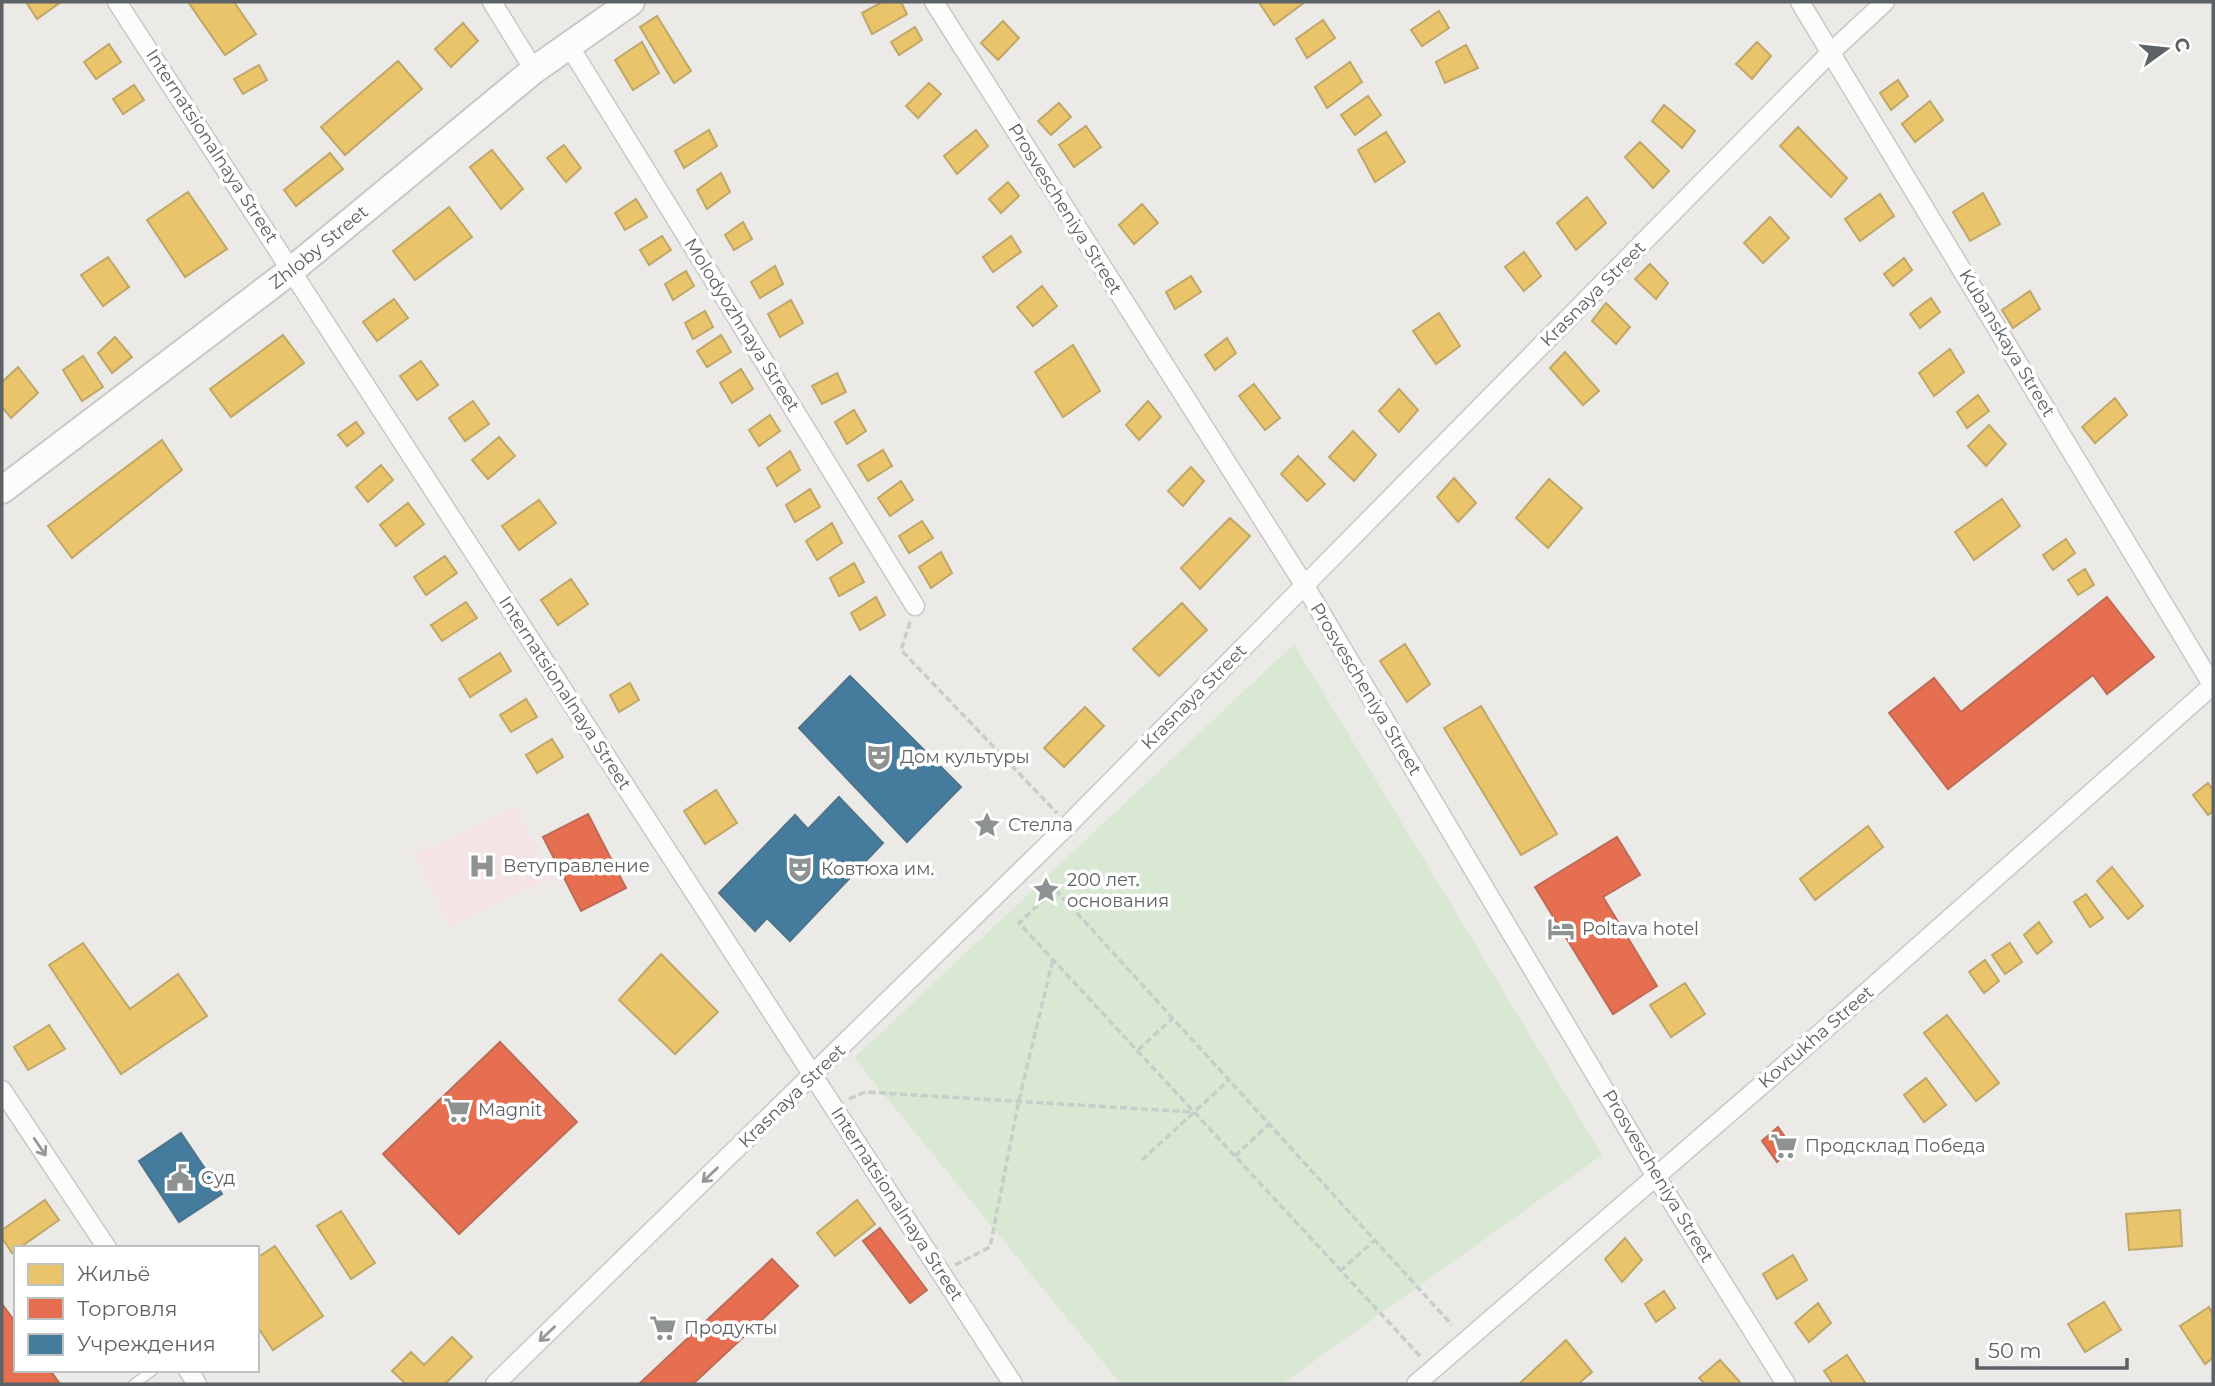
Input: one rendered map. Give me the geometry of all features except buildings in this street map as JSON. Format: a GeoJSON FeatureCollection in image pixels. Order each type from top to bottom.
{"type":"FeatureCollection","features":[{"type":"Feature","properties":{"kind":"street","name":"Internatsionalnaya Street"},"geometry":{"type":"LineString","coordinates":[[117,2],[293,269],[812,1077],[943,1272],[1013,1384]]}},
{"type":"Feature","properties":{"kind":"street"},"geometry":{"type":"LineString","coordinates":[[492,2],[534,70]]}},
{"type":"Feature","properties":{"kind":"street","name":"Zhloby Street"},"geometry":{"type":"LineString","coordinates":[[2,490],[293,269],[534,70],[631,2]]}},
{"type":"Feature","properties":{"kind":"street","name":"Prosvescheniya Street"},"geometry":{"type":"LineString","coordinates":[[934,2],[1305,586],[1655,1175],[1786,1384]]}},
{"type":"Feature","properties":{"kind":"street","name":"Kubanskaya Street"},"geometry":{"type":"LineString","coordinates":[[1800,2],[2213,685]]}},
{"type":"Feature","properties":{"kind":"street","name":"Krasnaya Street"},"geometry":{"type":"LineString","coordinates":[[495,1384],[1068,825],[1831,52],[1885,2]]}},
{"type":"Feature","properties":{"kind":"street","name":"Molodyozhnaya Street"},"geometry":{"type":"LineString","coordinates":[[568,44],[915,606]]}},
{"type":"Feature","properties":{"kind":"street","name":"Kovtukha Street"},"geometry":{"type":"LineString","coordinates":[[1416,1384],[1780,1069],[2213,685]]}},
{"type":"Feature","properties":{"kind":"street"},"geometry":{"type":"LineString","coordinates":[[2,1090],[106,1246]]}},
{"type":"Feature","properties":{"kind":"lane"},"geometry":{"type":"LineString","coordinates":[[134,1384],[150,1372]]}},
{"type":"Feature","properties":{"kind":"path"},"geometry":{"type":"LineString","coordinates":[[915,606],[901,650],[1068,825]]}},
{"type":"Feature","properties":{"kind":"path"},"geometry":{"type":"LineString","coordinates":[[1433,1370],[1019,923],[1055,889],[1452,1325]]}},
{"type":"Feature","properties":{"kind":"path"},"geometry":{"type":"LineString","coordinates":[[943,1272],[990,1247],[1019,1100],[1053,959]]}},
{"type":"Feature","properties":{"kind":"path"},"geometry":{"type":"LineString","coordinates":[[1138,1050],[1172,1018]]}},
{"type":"Feature","properties":{"kind":"path"},"geometry":{"type":"LineString","coordinates":[[1142,1160],[1229,1080]]}},
{"type":"Feature","properties":{"kind":"path"},"geometry":{"type":"LineString","coordinates":[[834,1107],[865,1092],[1194,1112]]}},
{"type":"Feature","properties":{"kind":"path"},"geometry":{"type":"LineString","coordinates":[[1234,1156],[1269,1124]]}},
{"type":"Feature","properties":{"kind":"path"},"geometry":{"type":"LineString","coordinates":[[1340,1272],[1375,1240]]}},
{"type":"Feature","properties":{"kind":"shaded area","name":"Ветуправление"},"geometry":{"type":"Polygon","coordinates":[[[516,807],[551,879],[450,928],[414,854],[516,807]]]}},
{"type":"Feature","properties":{"kind":"green space"},"geometry":{"type":"Polygon","coordinates":[[[1294,644],[1602,1155],[1282,1384],[1121,1384],[854,1058],[1294,644]]]}},
{"type":"Feature","properties":{"kind":"place","name":"Дом культуры"},"geometry":{"type":"Point","coordinates":[879,757]}},
{"type":"Feature","properties":{"kind":"place","name":"Стелла"},"geometry":{"type":"Point","coordinates":[987,825]}},
{"type":"Feature","properties":{"kind":"place","name":"Ветуправление"},"geometry":{"type":"Point","coordinates":[482,866]}},
{"type":"Feature","properties":{"kind":"place","name":"Ковтюха им."},"geometry":{"type":"Point","coordinates":[800,869]}},
{"type":"Feature","properties":{"kind":"place","name":"200 лет. основания"},"geometry":{"type":"Point","coordinates":[1046,890]}},
{"type":"Feature","properties":{"kind":"place","name":"Poltava hotel"},"geometry":{"type":"Point","coordinates":[1561,929]}},
{"type":"Feature","properties":{"kind":"place","name":"Magnit"},"geometry":{"type":"Point","coordinates":[457,1110]}},
{"type":"Feature","properties":{"kind":"place","name":"Продсклад Победа"},"geometry":{"type":"Point","coordinates":[1784,1146]}},
{"type":"Feature","properties":{"kind":"place","name":"Суд"},"geometry":{"type":"Point","coordinates":[180,1178]}},
{"type":"Feature","properties":{"kind":"place","name":"Продукты"},"geometry":{"type":"Point","coordinates":[663,1328]}}]}
